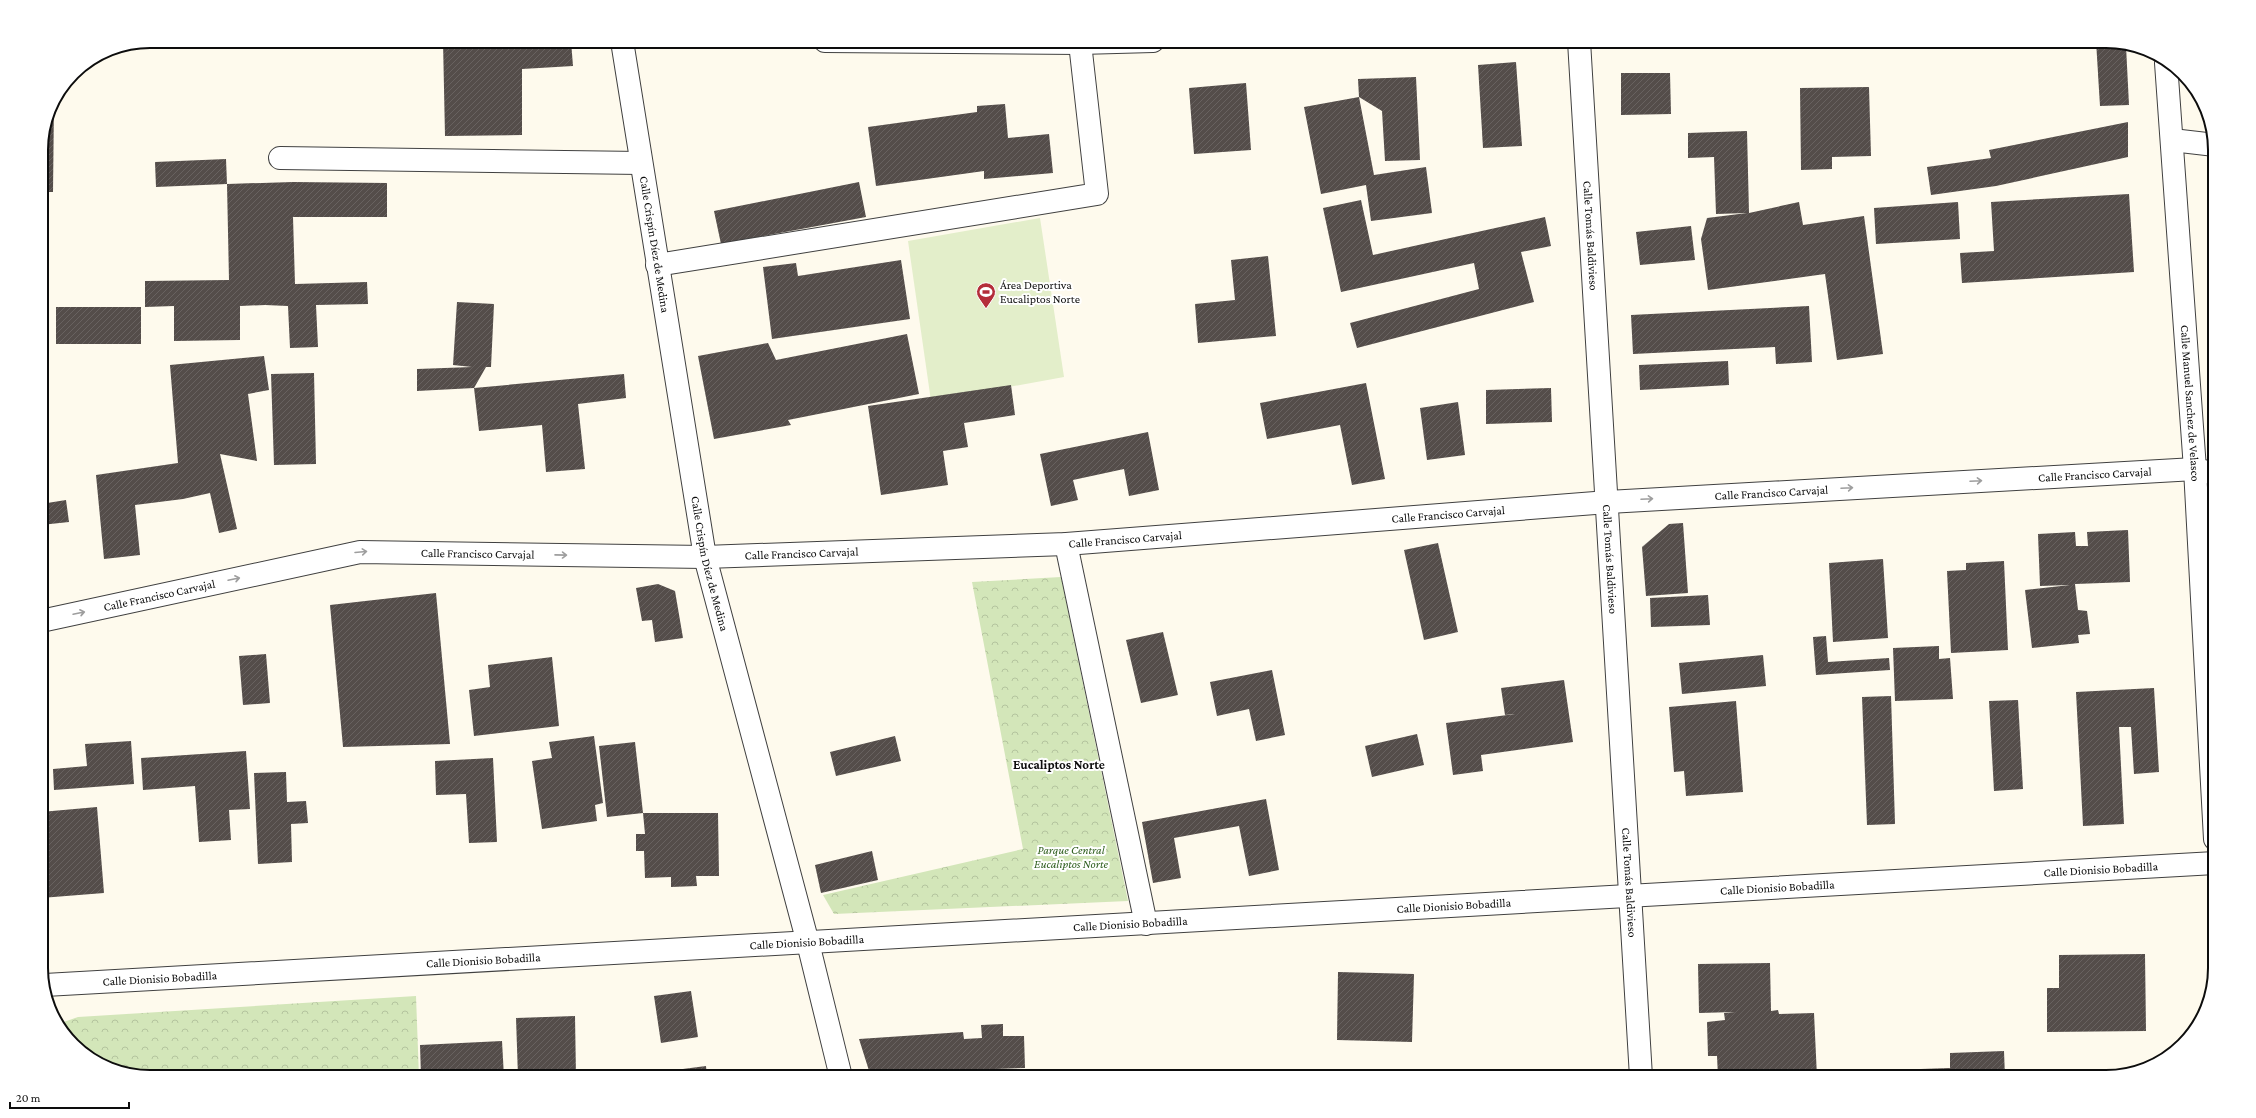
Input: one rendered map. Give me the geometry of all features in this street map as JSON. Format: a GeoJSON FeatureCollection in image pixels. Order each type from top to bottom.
{"type":"FeatureCollection","features":[{"type":"Feature","properties":{"kind":"street","name":"Calle Crispín Díez de Medina"},"geometry":{"type":"LineString","coordinates":[[623,48],[705,557],[840,1070]]}},
{"type":"Feature","properties":{"kind":"street"},"geometry":{"type":"LineString","coordinates":[[657,265],[1097,194],[1081,48]]}},
{"type":"Feature","properties":{"kind":"street","name":"Calle Tomás Baldivieso"},"geometry":{"type":"LineString","coordinates":[[1579,48],[1608,502],[1641,1070]]}},
{"type":"Feature","properties":{"kind":"street","name":"Calle Manuel Sanchez de Velasco"},"geometry":{"type":"LineString","coordinates":[[2166,68],[2172,140],[2205,471],[2208,581]]}},
{"type":"Feature","properties":{"kind":"street"},"geometry":{"type":"LineString","coordinates":[[2172,140],[2208,144]]}},
{"type":"Feature","properties":{"kind":"street"},"geometry":{"type":"LineString","coordinates":[[280,158],[641,163]]}},
{"type":"Feature","properties":{"kind":"street","name":"Calle Francisco Carvajal"},"geometry":{"type":"LineString","coordinates":[[48,619],[360,552],[705,557],[1066,544],[1608,502],[2205,471]]}},
{"type":"Feature","properties":{"kind":"street"},"geometry":{"type":"LineString","coordinates":[[1066,544],[1146,924]]}},
{"type":"Feature","properties":{"kind":"street","name":"Calle Dionisio Bobadilla"},"geometry":{"type":"LineString","coordinates":[[50,985],[808,944],[2208,863]]}},
{"type":"Feature","properties":{"kind":"green space","name":"Área Deportiva Eucaliptos Norte"},"geometry":{"type":"Polygon","coordinates":[[[1040,218],[1064,377],[931,401],[908,241],[1040,218]]]}},
{"type":"Feature","properties":{"kind":"green space","name":"Parque Central Eucaliptos Norte"},"geometry":{"type":"Polygon","coordinates":[[[1061,577],[1128,901],[834,914],[823,895],[1023,849],[972,582],[1061,577]]]}},
{"type":"Feature","properties":{"kind":"green space"},"geometry":{"type":"Polygon","coordinates":[[[416,996],[419,1070],[150,1070],[130,1068],[117,1065],[93,1053],[83,1045],[64,1022],[78,1017],[416,996]]]}},
{"type":"Feature","properties":{"kind":"building"},"geometry":{"type":"Polygon","coordinates":[[[443,48],[572,48],[573,66],[522,69],[522,135],[445,136],[443,48]]]}},
{"type":"Feature","properties":{"kind":"building"},"geometry":{"type":"Polygon","coordinates":[[[2096,48],[2126,50],[2129,105],[2100,106],[2096,48]]]}},
{"type":"Feature","properties":{"kind":"building"},"geometry":{"type":"Polygon","coordinates":[[[1516,62],[1522,146],[1483,148],[1478,65],[1516,62]]]}},
{"type":"Feature","properties":{"kind":"building"},"geometry":{"type":"Polygon","coordinates":[[[1621,73],[1670,73],[1671,114],[1621,115],[1621,73]]]}},
{"type":"Feature","properties":{"kind":"building"},"geometry":{"type":"Polygon","coordinates":[[[1416,77],[1420,160],[1385,161],[1382,111],[1359,97],[1358,79],[1416,77]]]}},
{"type":"Feature","properties":{"kind":"building"},"geometry":{"type":"Polygon","coordinates":[[[1246,83],[1251,150],[1194,154],[1189,88],[1246,83]]]}},
{"type":"Feature","properties":{"kind":"building"},"geometry":{"type":"Polygon","coordinates":[[[1869,87],[1871,156],[1832,157],[1832,169],[1801,170],[1800,88],[1869,87]]]}},
{"type":"Feature","properties":{"kind":"building"},"geometry":{"type":"Polygon","coordinates":[[[1359,97],[1374,175],[1426,167],[1432,213],[1371,221],[1366,185],[1321,194],[1304,107],[1359,97]]]}},
{"type":"Feature","properties":{"kind":"building"},"geometry":{"type":"Polygon","coordinates":[[[1005,104],[1008,138],[1049,134],[1053,173],[984,179],[984,171],[876,186],[868,127],[977,112],[977,106],[1005,104]]]}},
{"type":"Feature","properties":{"kind":"building"},"geometry":{"type":"Polygon","coordinates":[[[54,117],[53,192],[48,192],[48,144],[51,124],[54,117]]]}},
{"type":"Feature","properties":{"kind":"building"},"geometry":{"type":"Polygon","coordinates":[[[2128,122],[2128,157],[1996,186],[1931,195],[1927,167],[1991,158],[1989,150],[2128,122]]]}},
{"type":"Feature","properties":{"kind":"building"},"geometry":{"type":"Polygon","coordinates":[[[1747,131],[1749,213],[1799,202],[1803,225],[1864,216],[1883,354],[1837,360],[1825,274],[1708,290],[1701,239],[1707,218],[1747,213],[1716,214],[1714,157],[1688,158],[1688,133],[1747,131]]]}},
{"type":"Feature","properties":{"kind":"building"},"geometry":{"type":"Polygon","coordinates":[[[226,159],[227,184],[156,187],[155,162],[226,159]]]}},
{"type":"Feature","properties":{"kind":"building"},"geometry":{"type":"Polygon","coordinates":[[[293,182],[387,183],[387,217],[293,217],[295,284],[367,282],[368,304],[316,305],[318,347],[290,348],[288,306],[265,305],[240,306],[240,340],[174,341],[174,306],[145,307],[145,281],[229,280],[227,184],[293,182]]]}},
{"type":"Feature","properties":{"kind":"building"},"geometry":{"type":"Polygon","coordinates":[[[859,182],[866,217],[721,244],[714,211],[859,182]]]}},
{"type":"Feature","properties":{"kind":"building"},"geometry":{"type":"Polygon","coordinates":[[[2129,194],[2134,272],[1962,283],[1960,253],[1994,251],[1991,202],[2129,194]]]}},
{"type":"Feature","properties":{"kind":"building"},"geometry":{"type":"Polygon","coordinates":[[[1361,200],[1373,255],[1545,217],[1551,246],[1521,252],[1534,302],[1357,348],[1350,323],[1479,289],[1474,263],[1341,292],[1323,208],[1361,200]]]}},
{"type":"Feature","properties":{"kind":"building"},"geometry":{"type":"Polygon","coordinates":[[[1958,202],[1960,239],[1876,244],[1874,208],[1958,202]]]}},
{"type":"Feature","properties":{"kind":"building"},"geometry":{"type":"Polygon","coordinates":[[[1691,226],[1695,260],[1640,265],[1636,232],[1691,226]]]}},
{"type":"Feature","properties":{"kind":"building"},"geometry":{"type":"Polygon","coordinates":[[[1268,256],[1276,336],[1198,343],[1195,304],[1235,300],[1231,260],[1268,256]]]}},
{"type":"Feature","properties":{"kind":"building"},"geometry":{"type":"Polygon","coordinates":[[[901,260],[910,319],[772,339],[763,267],[796,263],[798,276],[901,260]]]}},
{"type":"Feature","properties":{"kind":"building"},"geometry":{"type":"Polygon","coordinates":[[[457,302],[494,304],[491,367],[486,367],[474,388],[417,391],[417,369],[472,367],[453,365],[457,302]]]}},
{"type":"Feature","properties":{"kind":"building"},"geometry":{"type":"Polygon","coordinates":[[[1809,306],[1812,362],[1776,364],[1775,347],[1633,354],[1631,315],[1809,306]]]}},
{"type":"Feature","properties":{"kind":"building"},"geometry":{"type":"Polygon","coordinates":[[[56,307],[141,307],[141,344],[56,344],[56,307]]]}},
{"type":"Feature","properties":{"kind":"building"},"geometry":{"type":"Polygon","coordinates":[[[907,334],[919,394],[788,420],[791,425],[714,439],[698,356],[768,343],[776,360],[907,334]]]}},
{"type":"Feature","properties":{"kind":"building"},"geometry":{"type":"Polygon","coordinates":[[[264,356],[269,390],[248,394],[257,461],[220,454],[237,529],[219,533],[210,493],[183,499],[135,505],[140,555],[104,559],[96,475],[178,463],[170,365],[264,356]]]}},
{"type":"Feature","properties":{"kind":"building"},"geometry":{"type":"Polygon","coordinates":[[[1728,361],[1729,385],[1640,390],[1639,365],[1728,361]]]}},
{"type":"Feature","properties":{"kind":"building"},"geometry":{"type":"Polygon","coordinates":[[[314,373],[316,464],[274,465],[271,374],[314,373]]]}},
{"type":"Feature","properties":{"kind":"building"},"geometry":{"type":"Polygon","coordinates":[[[624,374],[626,398],[578,404],[585,469],[546,472],[542,425],[479,431],[474,388],[624,374]]]}},
{"type":"Feature","properties":{"kind":"building"},"geometry":{"type":"Polygon","coordinates":[[[1366,383],[1385,479],[1352,485],[1340,425],[1267,439],[1260,403],[1366,383]]]}},
{"type":"Feature","properties":{"kind":"building"},"geometry":{"type":"Polygon","coordinates":[[[1011,385],[1015,415],[964,423],[968,447],[943,451],[948,485],[881,495],[868,406],[1011,385]]]}},
{"type":"Feature","properties":{"kind":"building"},"geometry":{"type":"Polygon","coordinates":[[[1551,388],[1552,422],[1486,424],[1486,390],[1551,388]]]}},
{"type":"Feature","properties":{"kind":"building"},"geometry":{"type":"Polygon","coordinates":[[[1458,402],[1465,455],[1427,460],[1420,408],[1458,402]]]}},
{"type":"Feature","properties":{"kind":"building"},"geometry":{"type":"Polygon","coordinates":[[[1148,432],[1159,490],[1129,496],[1124,469],[1073,480],[1078,500],[1051,506],[1040,454],[1148,432]]]}},
{"type":"Feature","properties":{"kind":"building"},"geometry":{"type":"Polygon","coordinates":[[[66,500],[69,522],[48,524],[48,503],[66,500]]]}},
{"type":"Feature","properties":{"kind":"building"},"geometry":{"type":"Polygon","coordinates":[[[1683,523],[1688,593],[1646,596],[1642,547],[1669,524],[1683,523]]]}},
{"type":"Feature","properties":{"kind":"building"},"geometry":{"type":"Polygon","coordinates":[[[2128,530],[2130,582],[2075,584],[2078,610],[2087,611],[2090,634],[2078,635],[2079,643],[2032,648],[2025,590],[2070,585],[2040,586],[2038,534],[2075,532],[2076,546],[2088,546],[2087,532],[2128,530]]]}},
{"type":"Feature","properties":{"kind":"building"},"geometry":{"type":"Polygon","coordinates":[[[1438,543],[1458,632],[1424,640],[1404,550],[1438,543]]]}},
{"type":"Feature","properties":{"kind":"building"},"geometry":{"type":"Polygon","coordinates":[[[1883,559],[1888,638],[1833,642],[1829,563],[1883,559]]]}},
{"type":"Feature","properties":{"kind":"building"},"geometry":{"type":"Polygon","coordinates":[[[2004,561],[2008,650],[1951,653],[1947,571],[1966,570],[1966,563],[2004,561]]]}},
{"type":"Feature","properties":{"kind":"building"},"geometry":{"type":"Polygon","coordinates":[[[658,584],[675,591],[683,638],[655,642],[652,620],[642,621],[636,588],[658,584]]]}},
{"type":"Feature","properties":{"kind":"building"},"geometry":{"type":"Polygon","coordinates":[[[436,593],[450,744],[343,747],[330,605],[436,593]]]}},
{"type":"Feature","properties":{"kind":"building"},"geometry":{"type":"Polygon","coordinates":[[[1708,595],[1710,625],[1651,627],[1650,598],[1708,595]]]}},
{"type":"Feature","properties":{"kind":"building"},"geometry":{"type":"Polygon","coordinates":[[[1163,632],[1178,695],[1141,703],[1126,640],[1163,632]]]}},
{"type":"Feature","properties":{"kind":"building"},"geometry":{"type":"Polygon","coordinates":[[[1826,636],[1828,662],[1889,658],[1890,670],[1816,675],[1813,637],[1826,636]]]}},
{"type":"Feature","properties":{"kind":"building"},"geometry":{"type":"Polygon","coordinates":[[[1939,646],[1939,659],[1950,658],[1953,699],[1895,701],[1893,648],[1939,646]]]}},
{"type":"Feature","properties":{"kind":"building"},"geometry":{"type":"Polygon","coordinates":[[[266,654],[270,703],[243,705],[239,656],[266,654]]]}},
{"type":"Feature","properties":{"kind":"building"},"geometry":{"type":"Polygon","coordinates":[[[1763,655],[1766,686],[1682,694],[1679,663],[1763,655]]]}},
{"type":"Feature","properties":{"kind":"building"},"geometry":{"type":"Polygon","coordinates":[[[552,657],[559,726],[474,736],[469,690],[490,687],[488,665],[552,657]]]}},
{"type":"Feature","properties":{"kind":"building"},"geometry":{"type":"Polygon","coordinates":[[[1272,670],[1285,735],[1256,741],[1249,709],[1217,716],[1210,682],[1272,670]]]}},
{"type":"Feature","properties":{"kind":"building"},"geometry":{"type":"Polygon","coordinates":[[[1564,680],[1573,742],[1481,755],[1483,771],[1453,775],[1446,723],[1515,714],[1505,715],[1501,688],[1564,680]]]}},
{"type":"Feature","properties":{"kind":"building"},"geometry":{"type":"Polygon","coordinates":[[[2154,688],[2159,772],[2134,774],[2131,727],[2119,727],[2124,824],[2083,826],[2076,692],[2154,688]]]}},
{"type":"Feature","properties":{"kind":"building"},"geometry":{"type":"Polygon","coordinates":[[[1891,696],[1895,824],[1867,825],[1862,697],[1891,696]]]}},
{"type":"Feature","properties":{"kind":"building"},"geometry":{"type":"Polygon","coordinates":[[[2018,700],[2023,789],[1994,791],[1989,701],[2018,700]]]}},
{"type":"Feature","properties":{"kind":"building"},"geometry":{"type":"Polygon","coordinates":[[[1736,701],[1743,792],[1686,796],[1684,771],[1674,772],[1669,707],[1736,701]]]}},
{"type":"Feature","properties":{"kind":"building"},"geometry":{"type":"Polygon","coordinates":[[[1417,734],[1424,765],[1372,777],[1365,746],[1417,734]]]}},
{"type":"Feature","properties":{"kind":"building"},"geometry":{"type":"Polygon","coordinates":[[[594,736],[603,803],[595,805],[597,821],[542,829],[532,761],[552,758],[549,742],[594,736]]]}},
{"type":"Feature","properties":{"kind":"building"},"geometry":{"type":"Polygon","coordinates":[[[895,736],[901,761],[836,776],[830,752],[895,736]]]}},
{"type":"Feature","properties":{"kind":"building"},"geometry":{"type":"Polygon","coordinates":[[[131,741],[134,784],[54,790],[53,769],[87,766],[85,744],[131,741]]]}},
{"type":"Feature","properties":{"kind":"building"},"geometry":{"type":"Polygon","coordinates":[[[635,742],[643,813],[607,817],[599,746],[635,742]]]}},
{"type":"Feature","properties":{"kind":"building"},"geometry":{"type":"Polygon","coordinates":[[[246,751],[250,809],[229,810],[231,840],[199,842],[195,786],[143,790],[141,758],[246,751]]]}},
{"type":"Feature","properties":{"kind":"building"},"geometry":{"type":"Polygon","coordinates":[[[493,758],[497,842],[469,843],[466,794],[436,795],[435,761],[493,758]]]}},
{"type":"Feature","properties":{"kind":"building"},"geometry":{"type":"Polygon","coordinates":[[[286,772],[287,802],[306,801],[308,823],[291,824],[292,862],[258,864],[254,773],[286,772]]]}},
{"type":"Feature","properties":{"kind":"building"},"geometry":{"type":"Polygon","coordinates":[[[1266,799],[1279,870],[1249,876],[1239,826],[1174,838],[1181,878],[1153,883],[1142,822],[1266,799]]]}},
{"type":"Feature","properties":{"kind":"building"},"geometry":{"type":"Polygon","coordinates":[[[97,807],[104,893],[48,897],[48,811],[97,807]]]}},
{"type":"Feature","properties":{"kind":"building"},"geometry":{"type":"Polygon","coordinates":[[[643,813],[718,813],[719,876],[696,876],[697,886],[671,887],[671,877],[645,878],[644,851],[636,851],[636,834],[645,834],[643,813]]]}},
{"type":"Feature","properties":{"kind":"building"},"geometry":{"type":"Polygon","coordinates":[[[872,851],[878,880],[821,893],[815,865],[872,851]]]}},
{"type":"Feature","properties":{"kind":"building"},"geometry":{"type":"Polygon","coordinates":[[[2145,954],[2146,1031],[2047,1032],[2047,988],[2059,988],[2059,955],[2145,954]]]}},
{"type":"Feature","properties":{"kind":"building"},"geometry":{"type":"Polygon","coordinates":[[[1770,963],[1771,1011],[1778,1010],[1779,1014],[1814,1013],[1817,1070],[1718,1070],[1717,1056],[1708,1056],[1707,1022],[1725,1020],[1724,1013],[1735,1012],[1699,1013],[1698,964],[1770,963]]]}},
{"type":"Feature","properties":{"kind":"building"},"geometry":{"type":"Polygon","coordinates":[[[1338,972],[1414,974],[1412,1042],[1337,1040],[1338,972]]]}},
{"type":"Feature","properties":{"kind":"building"},"geometry":{"type":"Polygon","coordinates":[[[691,991],[698,1037],[661,1043],[654,996],[691,991]]]}},
{"type":"Feature","properties":{"kind":"building"},"geometry":{"type":"Polygon","coordinates":[[[575,1016],[576,1070],[518,1070],[516,1018],[575,1016]]]}},
{"type":"Feature","properties":{"kind":"building"},"geometry":{"type":"Polygon","coordinates":[[[1003,1024],[1003,1036],[1024,1036],[1025,1068],[965,1070],[869,1070],[859,1039],[963,1032],[964,1039],[982,1038],[981,1025],[1003,1024]]]}},
{"type":"Feature","properties":{"kind":"building"},"geometry":{"type":"Polygon","coordinates":[[[502,1041],[504,1070],[421,1070],[420,1045],[502,1041]]]}},
{"type":"Feature","properties":{"kind":"building"},"geometry":{"type":"Polygon","coordinates":[[[2004,1051],[2005,1070],[1891,1070],[1950,1068],[1950,1053],[2004,1051]]]}},
{"type":"Feature","properties":{"kind":"building"},"geometry":{"type":"Polygon","coordinates":[[[706,1066],[706,1070],[675,1070],[706,1066]]]}},
{"type":"Feature","properties":{"kind":"place","name":"Área Deportiva Eucaliptos Norte"},"geometry":{"type":"Point","coordinates":[986,309]}},
{"type":"Feature","properties":{"kind":"district","name":"Eucaliptos Norte"},"geometry":{"type":"Point","coordinates":[1059,764]}}]}
